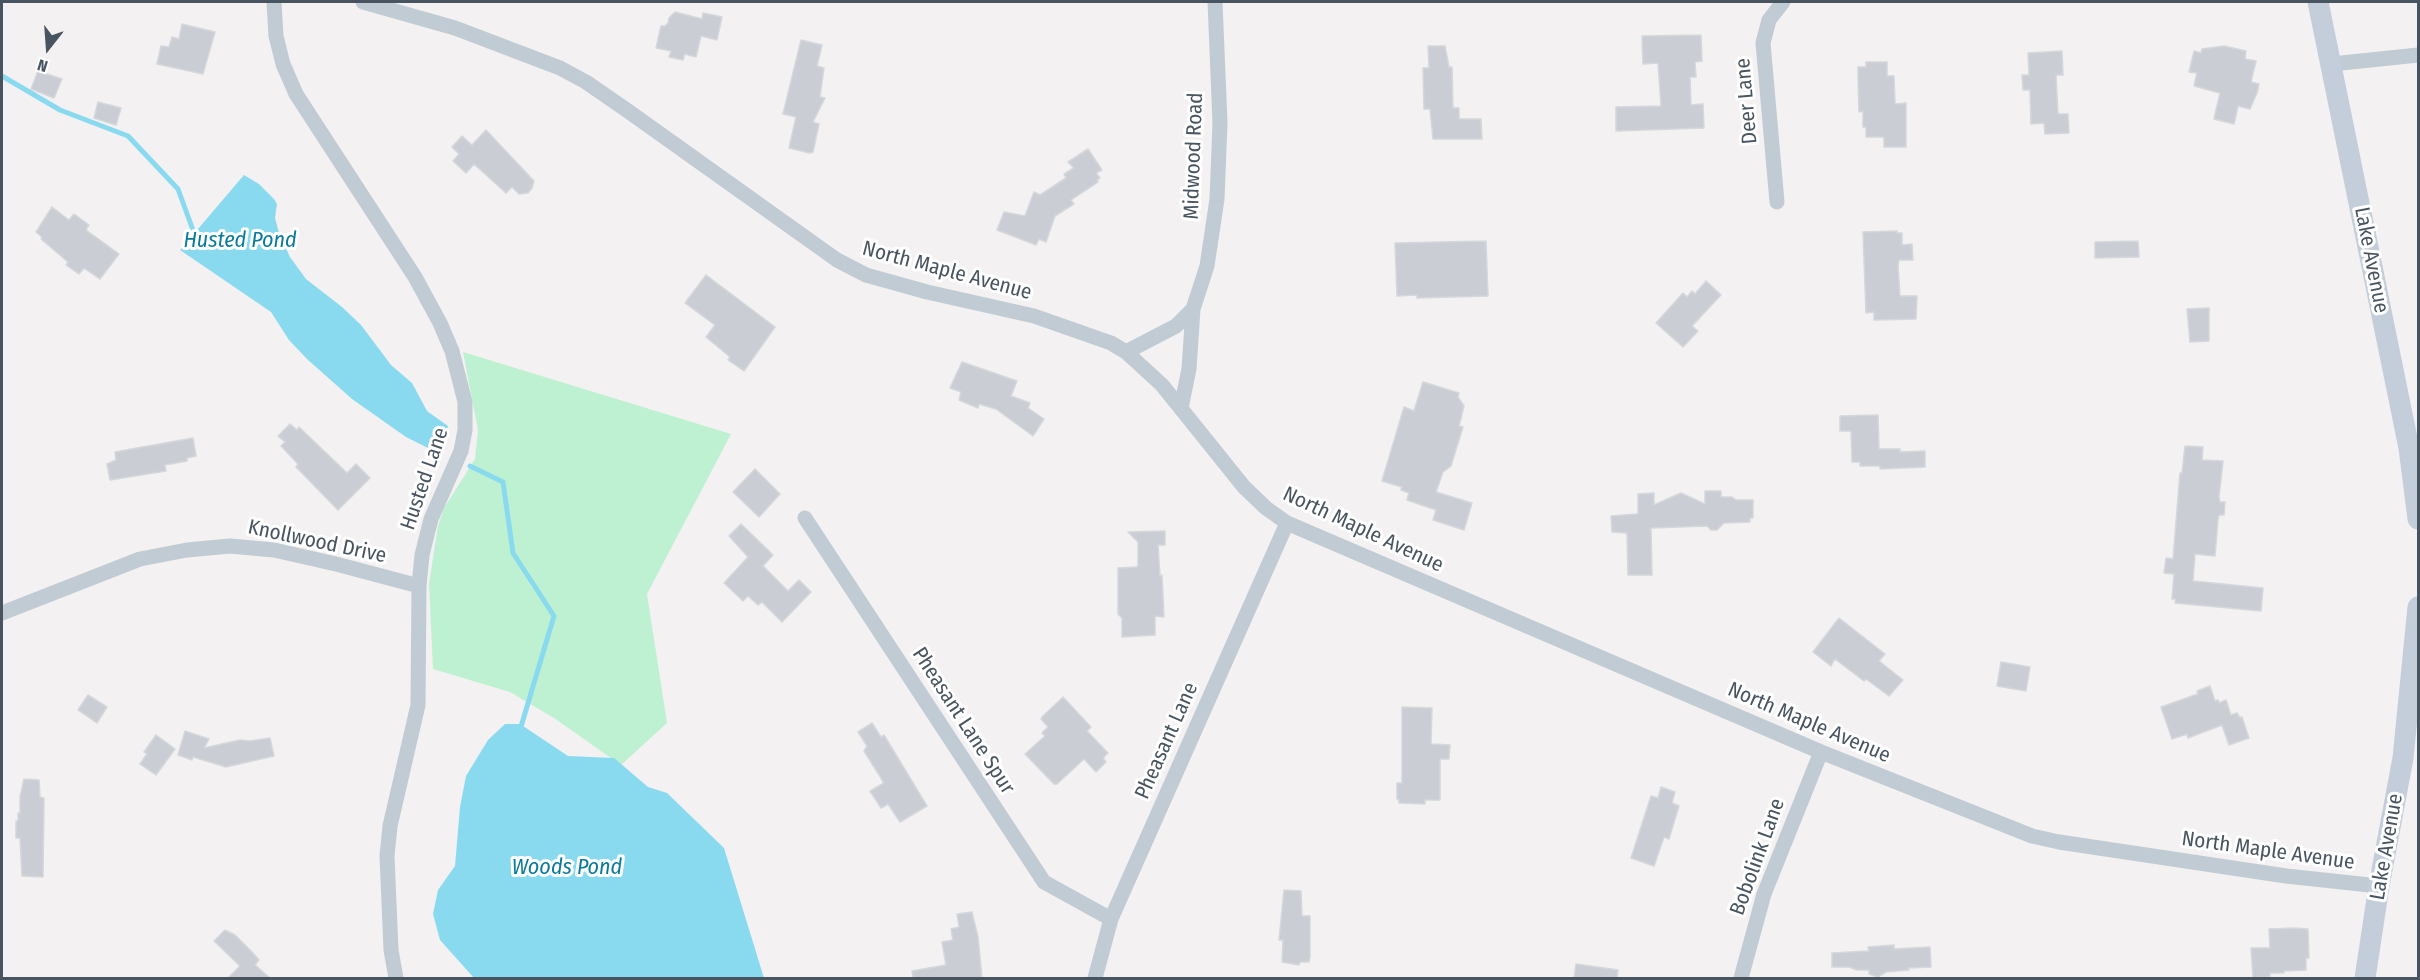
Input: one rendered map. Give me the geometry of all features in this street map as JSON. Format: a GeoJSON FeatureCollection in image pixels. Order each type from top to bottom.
{"type":"FeatureCollection","features":[{"type":"Feature","properties":{"kind":"main road","name":"Lake Avenue"},"geometry":{"type":"LineString","coordinates":[[2318,2],[2409,448],[2418,519]]}},
{"type":"Feature","properties":{"kind":"main road","name":"Lake Avenue"},"geometry":{"type":"LineString","coordinates":[[2366,978],[2379,886],[2403,758],[2418,607]]}},
{"type":"Feature","properties":{"kind":"street","name":"Husted Lane"},"geometry":{"type":"LineString","coordinates":[[274,2],[276,36],[283,64],[296,94],[425,296],[452,351],[465,402],[465,430],[461,451],[431,519],[422,555],[419,586],[418,705],[390,826],[387,856],[391,950],[396,978]]}},
{"type":"Feature","properties":{"kind":"street","name":"North Maple Avenue"},"geometry":{"type":"LineString","coordinates":[[363,2],[455,28],[560,68],[619,105],[837,260],[866,275],[927,292],[1034,316],[1111,343],[1126,352],[1162,385],[1244,487],[1266,508],[1287,523],[1821,752],[2032,836],[2068,844],[2286,876],[2379,886]]}},
{"type":"Feature","properties":{"kind":"street","name":"Midwood Road"},"geometry":{"type":"LineString","coordinates":[[1181,408],[1189,369],[1193,309],[1207,266],[1217,199],[1220,123],[1215,2]]}},
{"type":"Feature","properties":{"kind":"street","name":"Deer Lane"},"geometry":{"type":"LineString","coordinates":[[1777,202],[1763,43],[1769,20],[1783,2]]}},
{"type":"Feature","properties":{"kind":"street"},"geometry":{"type":"LineString","coordinates":[[2332,64],[2418,55]]}},
{"type":"Feature","properties":{"kind":"street"},"geometry":{"type":"LineString","coordinates":[[1126,352],[1176,326],[1193,309]]}},
{"type":"Feature","properties":{"kind":"street","name":"Pheasant Lane Spur"},"geometry":{"type":"LineString","coordinates":[[805,518],[1044,882],[1111,919]]}},
{"type":"Feature","properties":{"kind":"street","name":"Pheasant Lane"},"geometry":{"type":"LineString","coordinates":[[1095,978],[1111,919],[1287,523]]}},
{"type":"Feature","properties":{"kind":"street","name":"Knollwood Drive"},"geometry":{"type":"LineString","coordinates":[[2,613],[140,559],[187,550],[230,546],[294,555],[419,586]]}},
{"type":"Feature","properties":{"kind":"street","name":"Bobolink Lane"},"geometry":{"type":"LineString","coordinates":[[1741,978],[1764,894],[1821,752]]}},
{"type":"Feature","properties":{"kind":"green space"},"geometry":{"type":"Polygon","coordinates":[[[463,352],[731,434],[647,594],[667,723],[621,765],[554,718],[510,692],[433,669],[429,584],[438,526],[444,508],[475,459],[478,430],[463,352]]]}},
{"type":"Feature","properties":{"kind":"water","name":"Husted Pond"},"geometry":{"type":"Polygon","coordinates":[[[244,175],[259,184],[277,204],[275,218],[279,233],[290,257],[306,279],[361,325],[391,365],[412,383],[427,411],[448,426],[445,440],[439,451],[434,451],[406,437],[352,399],[289,340],[271,312],[180,250],[244,175]]]}},
{"type":"Feature","properties":{"kind":"water","name":"Woods Pond"},"geometry":{"type":"Polygon","coordinates":[[[505,724],[520,724],[568,756],[614,758],[648,787],[667,793],[724,848],[764,978],[474,978],[440,940],[433,914],[438,890],[455,866],[460,807],[466,776],[488,740],[505,724]]]}},
{"type":"Feature","properties":{"kind":"building"},"geometry":{"type":"Polygon","coordinates":[[[675,12],[702,19],[703,13],[722,17],[717,40],[701,36],[696,57],[685,54],[683,60],[669,57],[671,51],[656,48],[661,26],[668,23],[669,18],[675,12]]]}},
{"type":"Feature","properties":{"kind":"building"},"geometry":{"type":"Polygon","coordinates":[[[182,24],[215,32],[203,74],[157,64],[161,46],[169,47],[172,37],[179,39],[182,24]]]}},
{"type":"Feature","properties":{"kind":"building"},"geometry":{"type":"Polygon","coordinates":[[[1701,35],[1702,61],[1695,62],[1696,77],[1690,77],[1691,105],[1703,104],[1704,128],[1616,131],[1616,107],[1661,106],[1658,63],[1643,64],[1642,36],[1701,35]]]}},
{"type":"Feature","properties":{"kind":"building"},"geometry":{"type":"Polygon","coordinates":[[[801,40],[822,45],[817,66],[824,68],[820,97],[825,98],[813,122],[819,124],[813,152],[810,153],[789,148],[796,117],[783,114],[801,40]]]}},
{"type":"Feature","properties":{"kind":"building"},"geometry":{"type":"Polygon","coordinates":[[[1428,46],[1445,46],[1449,67],[1452,67],[1453,108],[1459,108],[1459,119],[1481,119],[1482,139],[1433,139],[1430,109],[1424,109],[1423,68],[1429,68],[1428,46]]]}},
{"type":"Feature","properties":{"kind":"building"},"geometry":{"type":"Polygon","coordinates":[[[2224,46],[2246,51],[2245,59],[2256,61],[2251,82],[2259,84],[2250,109],[2238,106],[2234,124],[2214,119],[2220,93],[2194,86],[2197,73],[2189,72],[2194,51],[2201,53],[2202,49],[2224,46]]]}},
{"type":"Feature","properties":{"kind":"building"},"geometry":{"type":"Polygon","coordinates":[[[2062,51],[2063,75],[2056,75],[2058,114],[2068,114],[2069,133],[2045,134],[2044,123],[2031,124],[2030,90],[2023,90],[2022,75],[2029,75],[2028,53],[2062,51]]]}},
{"type":"Feature","properties":{"kind":"building"},"geometry":{"type":"Polygon","coordinates":[[[1866,62],[1887,62],[1887,76],[1894,76],[1895,104],[1906,103],[1906,147],[1884,147],[1884,137],[1866,137],[1866,127],[1863,127],[1863,111],[1859,112],[1858,67],[1866,67],[1866,62]]]}},
{"type":"Feature","properties":{"kind":"building"},"geometry":{"type":"Polygon","coordinates":[[[38,71],[62,79],[54,98],[31,89],[38,71]]]}},
{"type":"Feature","properties":{"kind":"building"},"geometry":{"type":"Polygon","coordinates":[[[98,102],[121,108],[116,125],[94,118],[98,102]]]}},
{"type":"Feature","properties":{"kind":"building"},"geometry":{"type":"Polygon","coordinates":[[[486,130],[534,181],[528,193],[519,194],[512,187],[506,193],[474,164],[466,173],[453,161],[459,154],[452,147],[462,136],[472,145],[486,130]]]}},
{"type":"Feature","properties":{"kind":"building"},"geometry":{"type":"Polygon","coordinates":[[[1088,149],[1102,170],[1096,173],[1100,178],[1098,182],[1071,200],[1074,204],[1055,216],[1046,242],[1039,239],[1036,245],[997,230],[1004,212],[1025,216],[1034,192],[1040,195],[1066,178],[1064,174],[1074,168],[1068,162],[1088,149]]]}},
{"type":"Feature","properties":{"kind":"building"},"geometry":{"type":"Polygon","coordinates":[[[52,207],[69,220],[74,214],[89,225],[86,230],[119,254],[100,279],[84,268],[79,274],[66,265],[68,262],[36,232],[52,207]]]}},
{"type":"Feature","properties":{"kind":"building"},"geometry":{"type":"Polygon","coordinates":[[[1897,231],[1897,233],[1902,233],[1902,245],[1912,244],[1913,260],[1899,260],[1898,266],[1900,296],[1917,296],[1916,319],[1874,320],[1874,312],[1866,313],[1863,232],[1897,231]]]}},
{"type":"Feature","properties":{"kind":"building"},"geometry":{"type":"Polygon","coordinates":[[[1486,241],[1488,296],[1417,298],[1417,295],[1397,296],[1395,243],[1486,241]]]}},
{"type":"Feature","properties":{"kind":"building"},"geometry":{"type":"Polygon","coordinates":[[[2138,241],[2139,257],[2095,258],[2095,242],[2138,241]]]}},
{"type":"Feature","properties":{"kind":"building"},"geometry":{"type":"Polygon","coordinates":[[[706,275],[775,327],[744,371],[728,360],[730,357],[706,337],[715,325],[685,303],[706,275]]]}},
{"type":"Feature","properties":{"kind":"building"},"geometry":{"type":"Polygon","coordinates":[[[1706,281],[1721,295],[1692,326],[1698,331],[1683,347],[1656,323],[1683,293],[1687,297],[1692,291],[1695,294],[1706,281]]]}},
{"type":"Feature","properties":{"kind":"building"},"geometry":{"type":"Polygon","coordinates":[[[2209,308],[2209,341],[2190,342],[2187,309],[2209,308]]]}},
{"type":"Feature","properties":{"kind":"building"},"geometry":{"type":"Polygon","coordinates":[[[962,362],[1017,381],[1011,396],[1030,403],[1028,408],[1044,419],[1033,436],[996,409],[979,404],[978,408],[959,400],[961,392],[950,388],[962,362]]]}},
{"type":"Feature","properties":{"kind":"building"},"geometry":{"type":"Polygon","coordinates":[[[1423,382],[1459,393],[1458,397],[1464,406],[1459,426],[1463,427],[1451,466],[1443,472],[1436,492],[1472,503],[1464,530],[1433,520],[1436,510],[1407,500],[1409,493],[1401,490],[1402,487],[1382,481],[1404,407],[1414,411],[1423,382]]]}},
{"type":"Feature","properties":{"kind":"building"},"geometry":{"type":"Polygon","coordinates":[[[1878,415],[1879,449],[1900,449],[1900,452],[1925,451],[1925,467],[1880,469],[1880,466],[1860,466],[1860,462],[1852,462],[1851,431],[1840,431],[1840,416],[1878,415]]]}},
{"type":"Feature","properties":{"kind":"building"},"geometry":{"type":"Polygon","coordinates":[[[290,424],[297,430],[299,427],[347,473],[356,464],[370,478],[338,510],[296,467],[298,464],[281,446],[285,442],[278,436],[290,424]]]}},
{"type":"Feature","properties":{"kind":"building"},"geometry":{"type":"Polygon","coordinates":[[[193,438],[196,456],[187,458],[187,461],[165,465],[166,471],[110,480],[107,464],[116,460],[115,452],[193,438]]]}},
{"type":"Feature","properties":{"kind":"building"},"geometry":{"type":"Polygon","coordinates":[[[2185,446],[2203,447],[2202,460],[2223,461],[2219,497],[2220,502],[2225,502],[2224,515],[2219,515],[2215,556],[2195,554],[2193,581],[2263,588],[2261,611],[2175,603],[2176,599],[2172,599],[2174,574],[2164,573],[2166,558],[2173,559],[2180,473],[2182,473],[2185,446]]]}},
{"type":"Feature","properties":{"kind":"building"},"geometry":{"type":"Polygon","coordinates":[[[755,469],[780,494],[759,517],[733,492],[755,469]]]}},
{"type":"Feature","properties":{"kind":"building"},"geometry":{"type":"Polygon","coordinates":[[[1705,491],[1721,491],[1721,497],[1732,497],[1736,500],[1753,500],[1753,518],[1750,518],[1750,522],[1724,523],[1717,530],[1711,530],[1707,526],[1651,528],[1652,575],[1628,575],[1627,533],[1612,532],[1611,516],[1638,514],[1638,494],[1654,493],[1654,505],[1681,493],[1705,504],[1705,491]]]}},
{"type":"Feature","properties":{"kind":"building"},"geometry":{"type":"Polygon","coordinates":[[[741,524],[773,555],[763,566],[788,591],[799,580],[811,592],[782,622],[762,602],[758,605],[748,596],[743,601],[724,583],[748,557],[729,536],[741,524]]]}},
{"type":"Feature","properties":{"kind":"building"},"geometry":{"type":"Polygon","coordinates":[[[1165,531],[1165,545],[1158,545],[1164,617],[1155,616],[1155,635],[1122,637],[1122,618],[1118,614],[1118,568],[1137,567],[1138,565],[1138,542],[1128,532],[1165,531]]]}},
{"type":"Feature","properties":{"kind":"building"},"geometry":{"type":"Polygon","coordinates":[[[1839,618],[1885,654],[1879,661],[1903,680],[1889,696],[1835,659],[1831,666],[1813,652],[1839,618]]]}},
{"type":"Feature","properties":{"kind":"building"},"geometry":{"type":"Polygon","coordinates":[[[2001,662],[2030,667],[2026,691],[1997,686],[2001,662]]]}},
{"type":"Feature","properties":{"kind":"building"},"geometry":{"type":"Polygon","coordinates":[[[2210,686],[2215,701],[2218,700],[2219,703],[2226,700],[2231,715],[2237,713],[2240,718],[2242,717],[2249,738],[2229,745],[2222,725],[2188,738],[2187,734],[2172,739],[2161,707],[2198,694],[2197,691],[2210,686]]]}},
{"type":"Feature","properties":{"kind":"building"},"geometry":{"type":"Polygon","coordinates":[[[88,695],[107,707],[97,723],[78,710],[88,695]]]}},
{"type":"Feature","properties":{"kind":"building"},"geometry":{"type":"Polygon","coordinates":[[[1063,697],[1091,727],[1087,731],[1108,753],[1103,758],[1106,762],[1096,772],[1084,759],[1057,784],[1054,784],[1025,754],[1045,736],[1042,733],[1048,727],[1041,719],[1063,697]]]}},
{"type":"Feature","properties":{"kind":"building"},"geometry":{"type":"Polygon","coordinates":[[[1402,707],[1432,708],[1431,744],[1450,745],[1449,759],[1440,759],[1440,800],[1425,800],[1425,804],[1399,803],[1397,799],[1397,783],[1402,783],[1402,707]]]}},
{"type":"Feature","properties":{"kind":"building"},"geometry":{"type":"Polygon","coordinates":[[[872,723],[881,737],[884,735],[927,806],[900,822],[888,804],[881,808],[870,791],[884,783],[864,751],[867,746],[858,732],[872,723]]]}},
{"type":"Feature","properties":{"kind":"building"},"geometry":{"type":"Polygon","coordinates":[[[185,731],[209,739],[204,748],[240,740],[270,738],[274,756],[226,767],[193,757],[192,760],[178,755],[185,731]]]}},
{"type":"Feature","properties":{"kind":"building"},"geometry":{"type":"Polygon","coordinates":[[[156,735],[175,749],[156,775],[140,764],[147,754],[144,752],[156,735]]]}},
{"type":"Feature","properties":{"kind":"building"},"geometry":{"type":"Polygon","coordinates":[[[24,779],[39,780],[40,797],[44,798],[43,877],[22,876],[20,838],[16,838],[16,821],[20,813],[20,797],[24,779]]]}},
{"type":"Feature","properties":{"kind":"building"},"geometry":{"type":"Polygon","coordinates":[[[1661,787],[1675,792],[1672,803],[1679,806],[1669,839],[1664,837],[1654,866],[1631,858],[1651,796],[1658,798],[1661,787]]]}},
{"type":"Feature","properties":{"kind":"building"},"geometry":{"type":"Polygon","coordinates":[[[1284,890],[1301,891],[1302,916],[1310,916],[1309,962],[1300,962],[1299,965],[1282,962],[1283,940],[1279,940],[1284,890]]]}},
{"type":"Feature","properties":{"kind":"building"},"geometry":{"type":"Polygon","coordinates":[[[972,912],[978,937],[982,978],[913,978],[912,971],[946,965],[942,942],[953,940],[951,929],[959,927],[957,914],[972,912]]]}},
{"type":"Feature","properties":{"kind":"building"},"geometry":{"type":"Polygon","coordinates":[[[2269,929],[2308,929],[2309,958],[2306,958],[2306,970],[2270,973],[2270,977],[2253,978],[2251,948],[2270,948],[2269,929]]]}},
{"type":"Feature","properties":{"kind":"building"},"geometry":{"type":"Polygon","coordinates":[[[225,930],[235,935],[252,952],[259,960],[255,965],[270,978],[228,978],[240,966],[214,941],[225,930]]]}},
{"type":"Feature","properties":{"kind":"building"},"geometry":{"type":"Polygon","coordinates":[[[1894,945],[1894,949],[1930,947],[1931,967],[1886,972],[1878,977],[1869,974],[1869,970],[1832,967],[1832,953],[1869,951],[1868,947],[1894,945]]]}},
{"type":"Feature","properties":{"kind":"building"},"geometry":{"type":"Polygon","coordinates":[[[1576,964],[1618,970],[1617,978],[1574,978],[1576,964]]]}},
{"type":"Feature","properties":{"kind":"waterway"},"geometry":{"type":"LineString","coordinates":[[2,76],[60,110],[128,136],[178,189],[194,233],[199,234]]}},
{"type":"Feature","properties":{"kind":"waterway"},"geometry":{"type":"LineString","coordinates":[[470,466],[503,482],[513,553],[554,616],[520,730]]}}]}
